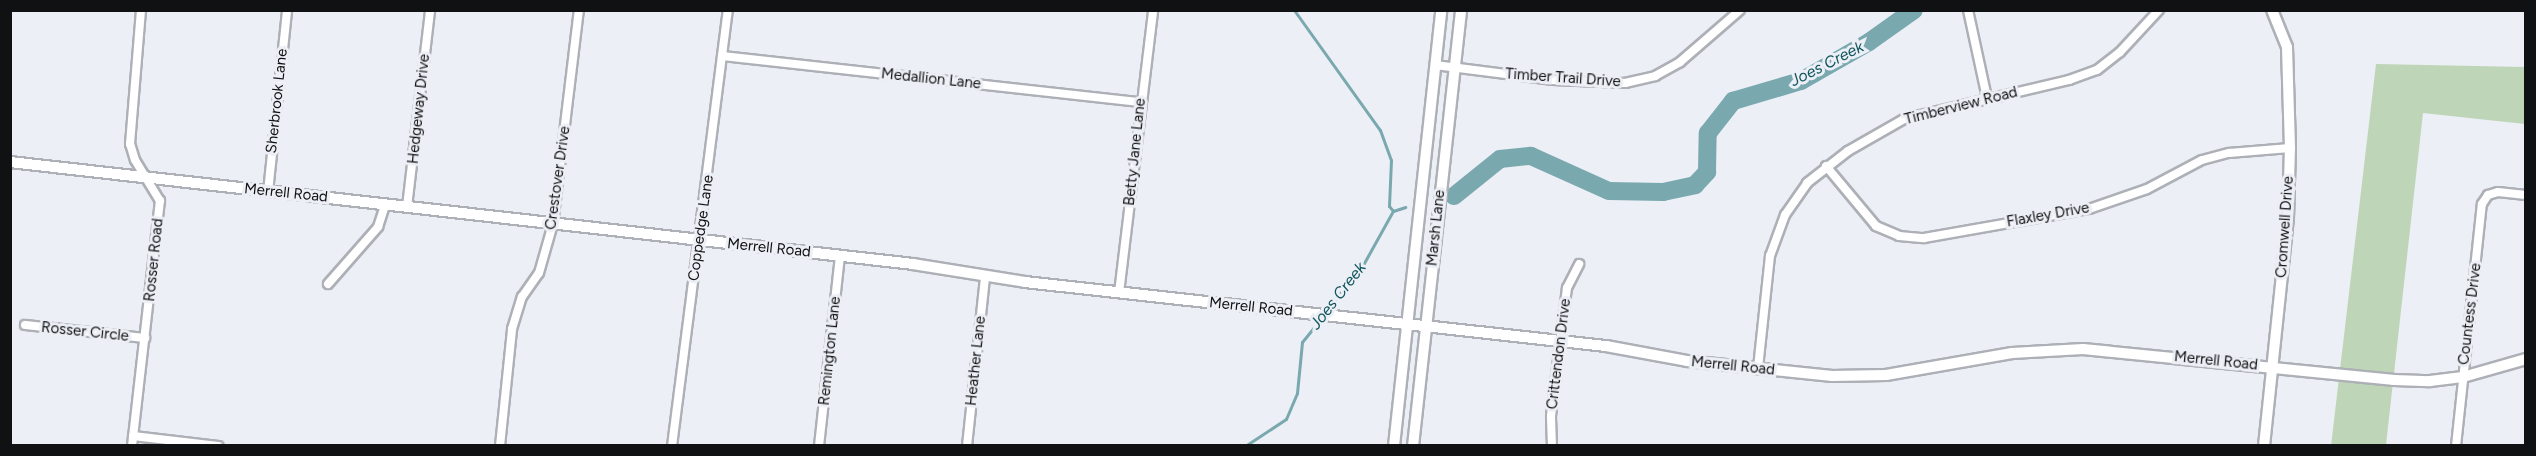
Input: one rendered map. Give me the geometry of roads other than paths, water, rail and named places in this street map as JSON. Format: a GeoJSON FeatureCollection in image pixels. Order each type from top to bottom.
{"type":"FeatureCollection","features":[{"type":"Feature","properties":{"kind":"street","name":"Rosser Road"},"geometry":{"type":"LineString","coordinates":[[132,446],[160,201],[135,160],[129,136],[141,10]]}},
{"type":"Feature","properties":{"kind":"street","name":"Sherbrook Lane"},"geometry":{"type":"LineString","coordinates":[[268,192],[286,10]]}},
{"type":"Feature","properties":{"kind":"street","name":"Hedgeway Drive"},"geometry":{"type":"LineString","coordinates":[[407,207],[430,10]]}},
{"type":"Feature","properties":{"kind":"street","name":"Crestover Drive"},"geometry":{"type":"LineString","coordinates":[[500,446],[512,329],[522,297],[539,273],[554,224],[579,10]]}},
{"type":"Feature","properties":{"kind":"street","name":"Coppedge Lane"},"geometry":{"type":"LineString","coordinates":[[672,446],[728,10]]}},
{"type":"Feature","properties":{"kind":"street","name":"Betty Jane Lane"},"geometry":{"type":"LineString","coordinates":[[1119,293],[1140,102],[1153,10]]}},
{"type":"Feature","properties":{"kind":"street","name":"Marsh Lane"},"geometry":{"type":"LineString","coordinates":[[1394,446],[1441,10]]}},
{"type":"Feature","properties":{"kind":"street","name":"Marsh Lane"},"geometry":{"type":"LineString","coordinates":[[1413,446],[1461,10]]}},
{"type":"Feature","properties":{"kind":"street","name":"Timber Trail Drive"},"geometry":{"type":"LineString","coordinates":[[1435,65],[1553,80],[1625,83],[1655,76],[1680,62],[1740,10]]}},
{"type":"Feature","properties":{"kind":"street"},"geometry":{"type":"LineString","coordinates":[[1968,10],[1987,99]]}},
{"type":"Feature","properties":{"kind":"street","name":"Timberview Road"},"geometry":{"type":"LineString","coordinates":[[1758,368],[1770,256],[1777,233],[1785,215],[1807,183],[1826,166],[1904,119],[2068,80],[2097,70],[2120,52],[2159,10]]}},
{"type":"Feature","properties":{"kind":"street","name":"Cromwell Drive"},"geometry":{"type":"LineString","coordinates":[[2264,446],[2288,218],[2290,148],[2287,47],[2272,10]]}},
{"type":"Feature","properties":{"kind":"street","name":"Medallion Lane"},"geometry":{"type":"LineString","coordinates":[[722,56],[1140,102]]}},
{"type":"Feature","properties":{"kind":"street","name":"Flaxley Drive"},"geometry":{"type":"LineString","coordinates":[[1826,166],[1876,226],[1899,236],[1924,238],[2088,209],[2147,189],[2202,160],[2229,153],[2290,148]]}},
{"type":"Feature","properties":{"kind":"street","name":"Merrell Road"},"geometry":{"type":"LineString","coordinates":[[10,162],[913,264],[985,277],[1606,346],[1688,361],[1832,376],[1886,375],[2012,353],[2083,349],[2394,380],[2430,381],[2463,377],[2526,359]]}},
{"type":"Feature","properties":{"kind":"street","name":"Countess Drive"},"geometry":{"type":"LineString","coordinates":[[2456,446],[2482,204],[2488,195],[2498,192],[2526,195]]}},
{"type":"Feature","properties":{"kind":"street"},"geometry":{"type":"LineString","coordinates":[[328,284],[378,227],[386,205]]}},
{"type":"Feature","properties":{"kind":"street","name":"Remington Lane"},"geometry":{"type":"LineString","coordinates":[[819,446],[840,256]]}},
{"type":"Feature","properties":{"kind":"street","name":"Crittendon Drive"},"geometry":{"type":"LineString","coordinates":[[1552,446],[1551,416],[1567,288],[1579,264]]}},
{"type":"Feature","properties":{"kind":"street","name":"Heather Lane"},"geometry":{"type":"LineString","coordinates":[[967,446],[985,277]]}},
{"type":"Feature","properties":{"kind":"street","name":"Rosser Circle"},"geometry":{"type":"LineString","coordinates":[[25,325],[145,338]]}},
{"type":"Feature","properties":{"kind":"street"},"geometry":{"type":"LineString","coordinates":[[133,436],[218,446]]}},
{"type":"Feature","properties":{"kind":"waterway"},"geometry":{"type":"LineString","coordinates":[[1294,10],[1380,130],[1391,160],[1389,206],[1393,211]]}},
{"type":"Feature","properties":{"kind":"waterway","name":"Joes Creek"},"geometry":{"type":"LineString","coordinates":[[1454,196],[1500,159],[1531,156],[1609,191],[1663,192],[1695,185],[1707,172],[1708,133],[1733,101],[1801,81],[1869,42],[1914,10]]}},
{"type":"Feature","properties":{"kind":"waterway","name":"Joes Creek"},"geometry":{"type":"LineString","coordinates":[[1326,311],[1364,263],[1393,211],[1405,207]]}},
{"type":"Feature","properties":{"kind":"waterway","name":"Joes Creek"},"geometry":{"type":"LineString","coordinates":[[1245,446],[1286,419],[1297,393],[1302,342],[1322,317]]}}]}
